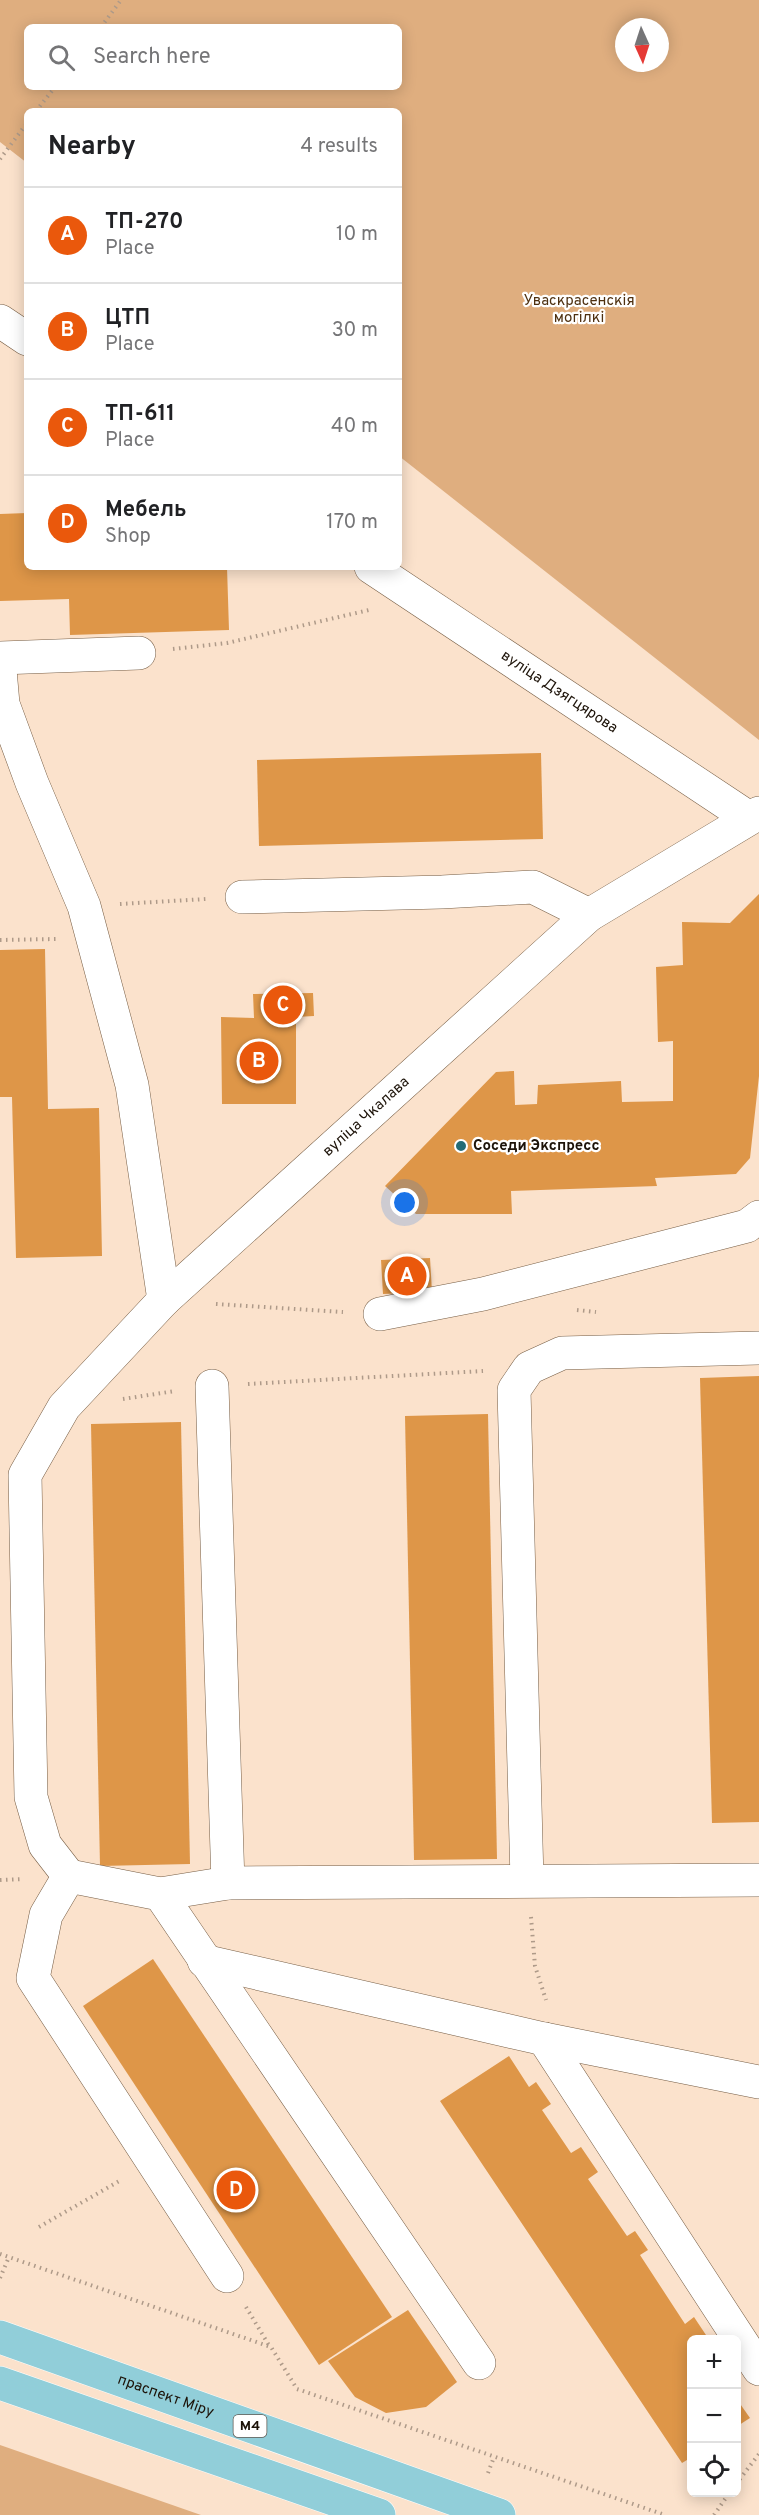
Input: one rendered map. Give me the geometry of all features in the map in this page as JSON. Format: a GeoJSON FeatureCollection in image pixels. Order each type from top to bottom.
{"type":"FeatureCollection","features":[{"type":"Feature","properties":{"kind":"main road","name":"праспект Міру"},"geometry":{"type":"LineString","coordinates":[[0,2337],[499,2515]]}},
{"type":"Feature","properties":{"kind":"main road"},"geometry":{"type":"LineString","coordinates":[[0,2383],[379,2515]]}},
{"type":"Feature","properties":{"kind":"street"},"geometry":{"type":"LineString","coordinates":[[0,321],[24,337]]}},
{"type":"Feature","properties":{"kind":"street","name":"вуліца Дзягцярова"},"geometry":{"type":"LineString","coordinates":[[376,570],[754,816]]}},
{"type":"Feature","properties":{"kind":"street"},"geometry":{"type":"LineString","coordinates":[[0,658],[139,653]]}},
{"type":"Feature","properties":{"kind":"street"},"geometry":{"type":"LineString","coordinates":[[0,670],[3,704],[32,783],[84,906],[132,1085],[164,1300]]}},
{"type":"Feature","properties":{"kind":"street","name":"вуліца Чкалава"},"geometry":{"type":"LineString","coordinates":[[13,1477],[64,1407],[164,1300],[589,915],[754,816]]}},
{"type":"Feature","properties":{"kind":"street"},"geometry":{"type":"LineString","coordinates":[[242,897],[442,892],[533,887],[589,915]]}},
{"type":"Feature","properties":{"kind":"street"},"geometry":{"type":"LineString","coordinates":[[380,1314],[494,1291],[747,1226],[759,1217]]}},
{"type":"Feature","properties":{"kind":"street"},"geometry":{"type":"LineString","coordinates":[[527,1880],[514,1390],[529,1368],[562,1353],[759,1348]]}},
{"type":"Feature","properties":{"kind":"street"},"geometry":{"type":"LineString","coordinates":[[212,1386],[228,1883]]}},
{"type":"Feature","properties":{"kind":"street"},"geometry":{"type":"LineString","coordinates":[[13,1477],[31,1797],[45,1845],[69,1876],[160,1894],[228,1883],[759,1880]]}},
{"type":"Feature","properties":{"kind":"street"},"geometry":{"type":"LineString","coordinates":[[69,1876],[46,1915],[33,1978],[227,2276]]}},
{"type":"Feature","properties":{"kind":"street"},"geometry":{"type":"LineString","coordinates":[[160,1894],[479,2363]]}},
{"type":"Feature","properties":{"kind":"street"},"geometry":{"type":"LineString","coordinates":[[204,1961],[552,2040],[759,2082]]}},
{"type":"Feature","properties":{"kind":"street"},"geometry":{"type":"LineString","coordinates":[[552,2040],[759,2369]]}},
{"type":"Feature","properties":{"kind":"path"},"geometry":{"type":"LineString","coordinates":[[103,24],[121,0]]}},
{"type":"Feature","properties":{"kind":"path"},"geometry":{"type":"LineString","coordinates":[[38,108],[53,90]]}},
{"type":"Feature","properties":{"kind":"path"},"geometry":{"type":"LineString","coordinates":[[0,159],[24,127]]}},
{"type":"Feature","properties":{"kind":"path"},"geometry":{"type":"LineString","coordinates":[[139,653],[227,643],[419,599]]}},
{"type":"Feature","properties":{"kind":"path"},"geometry":{"type":"LineString","coordinates":[[84,906],[242,897]]}},
{"type":"Feature","properties":{"kind":"path"},"geometry":{"type":"LineString","coordinates":[[0,940],[93,938]]}},
{"type":"Feature","properties":{"kind":"path"},"geometry":{"type":"LineString","coordinates":[[164,1300],[380,1314]]}},
{"type":"Feature","properties":{"kind":"path"},"geometry":{"type":"LineString","coordinates":[[571,1308],[605,1312]]}},
{"type":"Feature","properties":{"kind":"path"},"geometry":{"type":"LineString","coordinates":[[121,1399],[212,1386],[529,1368]]}},
{"type":"Feature","properties":{"kind":"path"},"geometry":{"type":"LineString","coordinates":[[0,1880],[13,1880]]}},
{"type":"Feature","properties":{"kind":"path"},"geometry":{"type":"LineString","coordinates":[[527,1880],[535,1966],[552,2040]]}},
{"type":"Feature","properties":{"kind":"path"},"geometry":{"type":"LineString","coordinates":[[39,2228],[153,2161]]}},
{"type":"Feature","properties":{"kind":"path"},"geometry":{"type":"LineString","coordinates":[[0,2254],[271,2347]]}},
{"type":"Feature","properties":{"kind":"path"},"geometry":{"type":"LineString","coordinates":[[0,2278],[9,2257]]}},
{"type":"Feature","properties":{"kind":"path"},"geometry":{"type":"LineString","coordinates":[[227,2276],[297,2389],[665,2515]]}},
{"type":"Feature","properties":{"kind":"path"},"geometry":{"type":"LineString","coordinates":[[741,2477],[759,2454]]}},
{"type":"Feature","properties":{"kind":"path"},"geometry":{"type":"LineString","coordinates":[[714,2515],[727,2497]]}},
{"type":"Feature","properties":{"kind":"green space","name":"Уваскрасенскія могілкі"},"geometry":{"type":"Polygon","coordinates":[[[0,0],[759,0],[759,740],[402,458],[402,108],[24,108],[24,161],[0,142],[0,0]]]}},
{"type":"Feature","properties":{"kind":"green space"},"geometry":{"type":"Polygon","coordinates":[[[0,2445],[201,2515],[0,2515],[0,2445]]]}},
{"type":"Feature","properties":{"kind":"building"},"geometry":{"type":"Polygon","coordinates":[[[24,513],[24,570],[227,570],[229,630],[70,635],[69,599],[0,601],[0,514],[24,513]]]}},
{"type":"Feature","properties":{"kind":"building"},"geometry":{"type":"Polygon","coordinates":[[[541,753],[543,839],[259,846],[257,760],[541,753]]]}},
{"type":"Feature","properties":{"kind":"building"},"geometry":{"type":"Polygon","coordinates":[[[759,894],[759,1076],[750,1158],[736,1174],[655,1178],[657,1186],[511,1191],[512,1214],[416,1214],[385,1186],[496,1072],[514,1071],[515,1105],[537,1104],[538,1085],[621,1081],[622,1102],[673,1101],[673,1041],[658,1042],[656,967],[683,965],[682,922],[730,923],[759,894]]]}},
{"type":"Feature","properties":{"kind":"building"},"geometry":{"type":"Polygon","coordinates":[[[45,949],[48,1109],[99,1108],[102,1256],[16,1258],[12,1097],[0,1097],[0,950],[45,949]]]}},
{"type":"Feature","properties":{"kind":"building"},"geometry":{"type":"Polygon","coordinates":[[[313,993],[314,1016],[296,1017],[296,1104],[222,1104],[221,1017],[254,1018],[253,994],[313,993]]]}},
{"type":"Feature","properties":{"kind":"building"},"geometry":{"type":"Polygon","coordinates":[[[430,1258],[432,1292],[383,1294],[381,1260],[430,1258]]]}},
{"type":"Feature","properties":{"kind":"building"},"geometry":{"type":"Polygon","coordinates":[[[759,1376],[759,1822],[712,1823],[700,1378],[759,1376]]]}},
{"type":"Feature","properties":{"kind":"building"},"geometry":{"type":"Polygon","coordinates":[[[488,1414],[497,1859],[414,1860],[405,1416],[488,1414]]]}},
{"type":"Feature","properties":{"kind":"building"},"geometry":{"type":"Polygon","coordinates":[[[181,1422],[190,1864],[100,1866],[91,1424],[181,1422]]]}},
{"type":"Feature","properties":{"kind":"building"},"geometry":{"type":"Polygon","coordinates":[[[153,1959],[392,2317],[319,2365],[83,2006],[153,1959]]]}},
{"type":"Feature","properties":{"kind":"building"},"geometry":{"type":"Polygon","coordinates":[[[509,2056],[529,2087],[536,2082],[551,2104],[542,2110],[571,2153],[581,2147],[598,2172],[588,2179],[627,2236],[635,2231],[648,2250],[640,2255],[685,2324],[694,2317],[706,2335],[687,2335],[687,2460],[682,2463],[440,2101],[509,2056]]]}},
{"type":"Feature","properties":{"kind":"building"},"geometry":{"type":"Polygon","coordinates":[[[408,2310],[457,2382],[426,2407],[386,2413],[355,2397],[328,2361],[408,2310]]]}},
{"type":"Feature","properties":{"kind":"building"},"geometry":{"type":"Polygon","coordinates":[[[741,2405],[750,2418],[741,2424],[741,2405]]]}},
{"type":"Feature","properties":{"kind":"place","name":"ТП-611"},"geometry":{"type":"Point","coordinates":[283,1005]}},
{"type":"Feature","properties":{"kind":"place","name":"ЦТП"},"geometry":{"type":"Point","coordinates":[259,1061]}},
{"type":"Feature","properties":{"kind":"place","name":"Соседи Экспресс"},"geometry":{"type":"Point","coordinates":[461,1146]}},
{"type":"Feature","properties":{"kind":"place","name":"ТП-270"},"geometry":{"type":"Point","coordinates":[407,1276]}},
{"type":"Feature","properties":{"kind":"place","name":"Мебель"},"geometry":{"type":"Point","coordinates":[236,2190]}}]}
